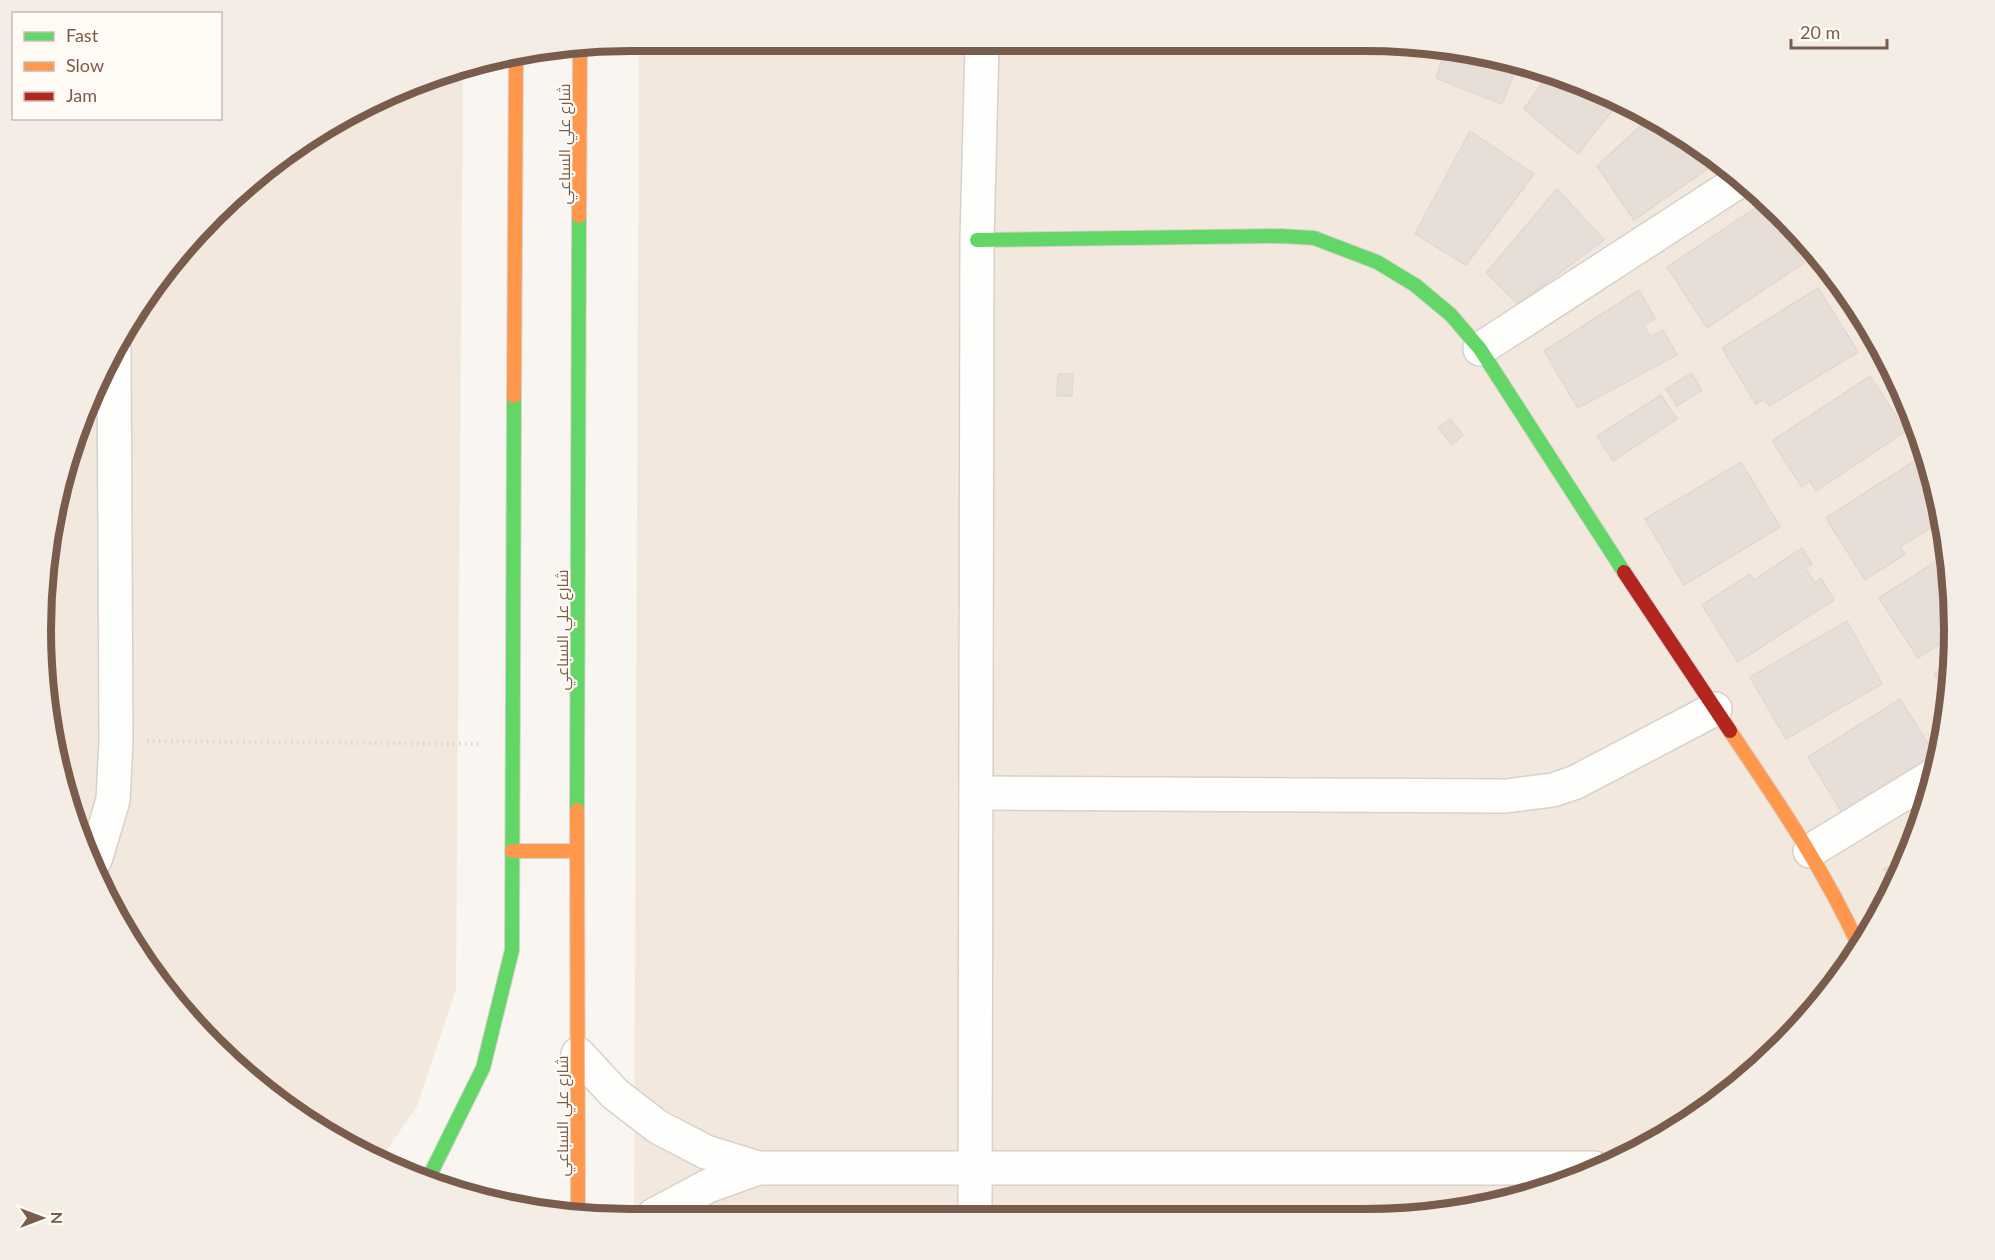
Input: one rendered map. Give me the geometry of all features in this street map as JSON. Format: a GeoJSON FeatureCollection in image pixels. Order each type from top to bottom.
{"type":"FeatureCollection","features":[{"type":"Feature","properties":{"kind":"street"},"geometry":{"type":"LineString","coordinates":[[975,1209],[978,240],[982,51]]}},
{"type":"Feature","properties":{"kind":"street","name":"شارع علي السباعي"},"geometry":{"type":"LineString","coordinates":[[578,1207],[580,53]]}},
{"type":"Feature","properties":{"kind":"street"},"geometry":{"type":"LineString","coordinates":[[431,1173],[483,1068],[512,950],[516,62]]}},
{"type":"Feature","properties":{"kind":"street"},"geometry":{"type":"LineString","coordinates":[[1480,350],[1734,184]]}},
{"type":"Feature","properties":{"kind":"street"},"geometry":{"type":"LineString","coordinates":[[978,240],[1281,236],[1314,238],[1377,262],[1415,285],[1451,315],[1480,350],[1810,851],[1845,912],[1855,937]]}},
{"type":"Feature","properties":{"kind":"street"},"geometry":{"type":"LineString","coordinates":[[97,855],[113,800],[116,741],[114,368]]}},
{"type":"Feature","properties":{"kind":"street"},"geometry":{"type":"LineString","coordinates":[[976,794],[1482,796],[1530,794],[1576,782],[1715,709]]}},
{"type":"Feature","properties":{"kind":"street"},"geometry":{"type":"LineString","coordinates":[[1810,851],[1923,782]]}},
{"type":"Feature","properties":{"kind":"street"},"geometry":{"type":"LineString","coordinates":[[512,851],[577,851]]}},
{"type":"Feature","properties":{"kind":"street"},"geometry":{"type":"LineString","coordinates":[[578,1054],[615,1094],[658,1127],[706,1152],[758,1168],[1579,1168]]}},
{"type":"Feature","properties":{"kind":"street"},"geometry":{"type":"LineString","coordinates":[[665,1209],[708,1186],[758,1168]]}},
{"type":"Feature","properties":{"kind":"path"},"geometry":{"type":"LineString","coordinates":[[116,741],[513,744]]}},
{"type":"Feature","properties":{"kind":"shaded area"},"geometry":{"type":"Polygon","coordinates":[[[639,51],[1365,51],[1403,52],[1478,62],[1515,71],[1587,95],[1655,129],[1687,149],[1747,195],[1800,248],[1846,308],[1866,341],[1900,408],[1913,444],[1933,517],[1939,554],[1943,592],[1943,668],[1933,743],[1924,780],[1900,852],[1884,886],[1846,952],[1824,982],[1800,1012],[1747,1065],[1687,1111],[1621,1149],[1587,1165],[1515,1189],[1441,1204],[1365,1209],[634,1209],[639,51]]]}},
{"type":"Feature","properties":{"kind":"shaded area"},"geometry":{"type":"Polygon","coordinates":[[[463,76],[456,989],[417,1106],[384,1154],[340,1131],[308,1111],[248,1065],[195,1012],[149,952],[129,920],[95,852],[71,780],[62,743],[52,668],[52,592],[62,517],[71,480],[95,408],[129,340],[171,278],[195,248],[248,195],[308,149],[340,129],[408,95],[463,76]]]}},
{"type":"Feature","properties":{"kind":"building"},"geometry":{"type":"Polygon","coordinates":[[[1443,56],[1515,71],[1502,104],[1436,78],[1443,56]]]}},
{"type":"Feature","properties":{"kind":"building"},"geometry":{"type":"Polygon","coordinates":[[[1544,80],[1587,95],[1614,108],[1578,154],[1524,109],[1544,80]]]}},
{"type":"Feature","properties":{"kind":"building"},"geometry":{"type":"Polygon","coordinates":[[[1644,123],[1711,166],[1634,220],[1597,166],[1644,123]]]}},
{"type":"Feature","properties":{"kind":"building"},"geometry":{"type":"Polygon","coordinates":[[[1470,131],[1534,174],[1466,265],[1415,234],[1470,131]]]}},
{"type":"Feature","properties":{"kind":"building"},"geometry":{"type":"Polygon","coordinates":[[[1557,189],[1604,240],[1518,304],[1486,273],[1557,189]]]}},
{"type":"Feature","properties":{"kind":"building"},"geometry":{"type":"Polygon","coordinates":[[[1758,206],[1782,229],[1804,263],[1707,328],[1667,267],[1758,206]]]}},
{"type":"Feature","properties":{"kind":"building"},"geometry":{"type":"Polygon","coordinates":[[[1818,288],[1858,352],[1769,406],[1764,399],[1756,404],[1722,348],[1818,288]]]}},
{"type":"Feature","properties":{"kind":"building"},"geometry":{"type":"Polygon","coordinates":[[[1639,290],[1655,319],[1644,325],[1650,337],[1663,330],[1677,355],[1578,408],[1544,351],[1639,290]]]}},
{"type":"Feature","properties":{"kind":"building"},"geometry":{"type":"Polygon","coordinates":[[[1691,373],[1702,390],[1677,406],[1666,389],[1691,373]]]}},
{"type":"Feature","properties":{"kind":"building"},"geometry":{"type":"Polygon","coordinates":[[[1058,374],[1073,374],[1072,396],[1057,396],[1058,374]]]}},
{"type":"Feature","properties":{"kind":"building"},"geometry":{"type":"Polygon","coordinates":[[[1870,376],[1906,431],[1816,491],[1810,481],[1802,487],[1772,441],[1870,376]]]}},
{"type":"Feature","properties":{"kind":"building"},"geometry":{"type":"Polygon","coordinates":[[[1661,395],[1677,419],[1613,461],[1597,436],[1661,395]]]}},
{"type":"Feature","properties":{"kind":"building"},"geometry":{"type":"Polygon","coordinates":[[[1450,419],[1463,435],[1452,445],[1438,428],[1450,419]]]}},
{"type":"Feature","properties":{"kind":"building"},"geometry":{"type":"Polygon","coordinates":[[[1918,459],[1934,526],[1900,547],[1905,554],[1865,580],[1826,518],[1918,459]]]}},
{"type":"Feature","properties":{"kind":"building"},"geometry":{"type":"Polygon","coordinates":[[[1741,462],[1780,527],[1684,585],[1645,519],[1741,462]]]}},
{"type":"Feature","properties":{"kind":"building"},"geometry":{"type":"Polygon","coordinates":[[[1802,548],[1812,564],[1805,568],[1815,583],[1821,578],[1834,600],[1738,662],[1702,605],[1750,574],[1754,580],[1802,548]]]}},
{"type":"Feature","properties":{"kind":"building"},"geometry":{"type":"Polygon","coordinates":[[[1940,559],[1944,641],[1918,658],[1879,598],[1940,559]]]}},
{"type":"Feature","properties":{"kind":"building"},"geometry":{"type":"Polygon","coordinates":[[[1847,621],[1882,684],[1786,739],[1750,677],[1847,621]]]}},
{"type":"Feature","properties":{"kind":"building"},"geometry":{"type":"Polygon","coordinates":[[[1943,668],[1941,685],[1934,674],[1943,668]]]}},
{"type":"Feature","properties":{"kind":"building"},"geometry":{"type":"Polygon","coordinates":[[[1900,699],[1931,749],[1928,764],[1844,816],[1808,757],[1900,699]]]}},
{"type":"Feature","properties":{"kind":"building"},"geometry":{"type":"Polygon","coordinates":[[[1894,864],[1888,878],[1884,869],[1894,864]]]}},
{"type":"Feature","properties":{"kind":"traffic: fast"},"geometry":{"type":"LineString","coordinates":[[577,810],[579,216]]}},
{"type":"Feature","properties":{"kind":"traffic: fast"},"geometry":{"type":"LineString","coordinates":[[977,240],[1281,236],[1314,238],[1377,262],[1415,285],[1451,315],[1480,349],[1624,572]]}},
{"type":"Feature","properties":{"kind":"traffic: fast"},"geometry":{"type":"LineString","coordinates":[[431,1173],[483,1068],[512,950],[514,396]]}},
{"type":"Feature","properties":{"kind":"traffic: slow"},"geometry":{"type":"LineString","coordinates":[[579,216],[580,53]]}},
{"type":"Feature","properties":{"kind":"traffic: slow"},"geometry":{"type":"LineString","coordinates":[[514,396],[516,62]]}},
{"type":"Feature","properties":{"kind":"traffic: slow"},"geometry":{"type":"LineString","coordinates":[[1730,731],[1815,863],[1855,938]]}},
{"type":"Feature","properties":{"kind":"traffic: slow"},"geometry":{"type":"LineString","coordinates":[[577,810],[578,1207]]}},
{"type":"Feature","properties":{"kind":"traffic: slow"},"geometry":{"type":"LineString","coordinates":[[512,851],[577,851]]}},
{"type":"Feature","properties":{"kind":"traffic: jam"},"geometry":{"type":"LineString","coordinates":[[1624,572],[1730,731]]}}]}
